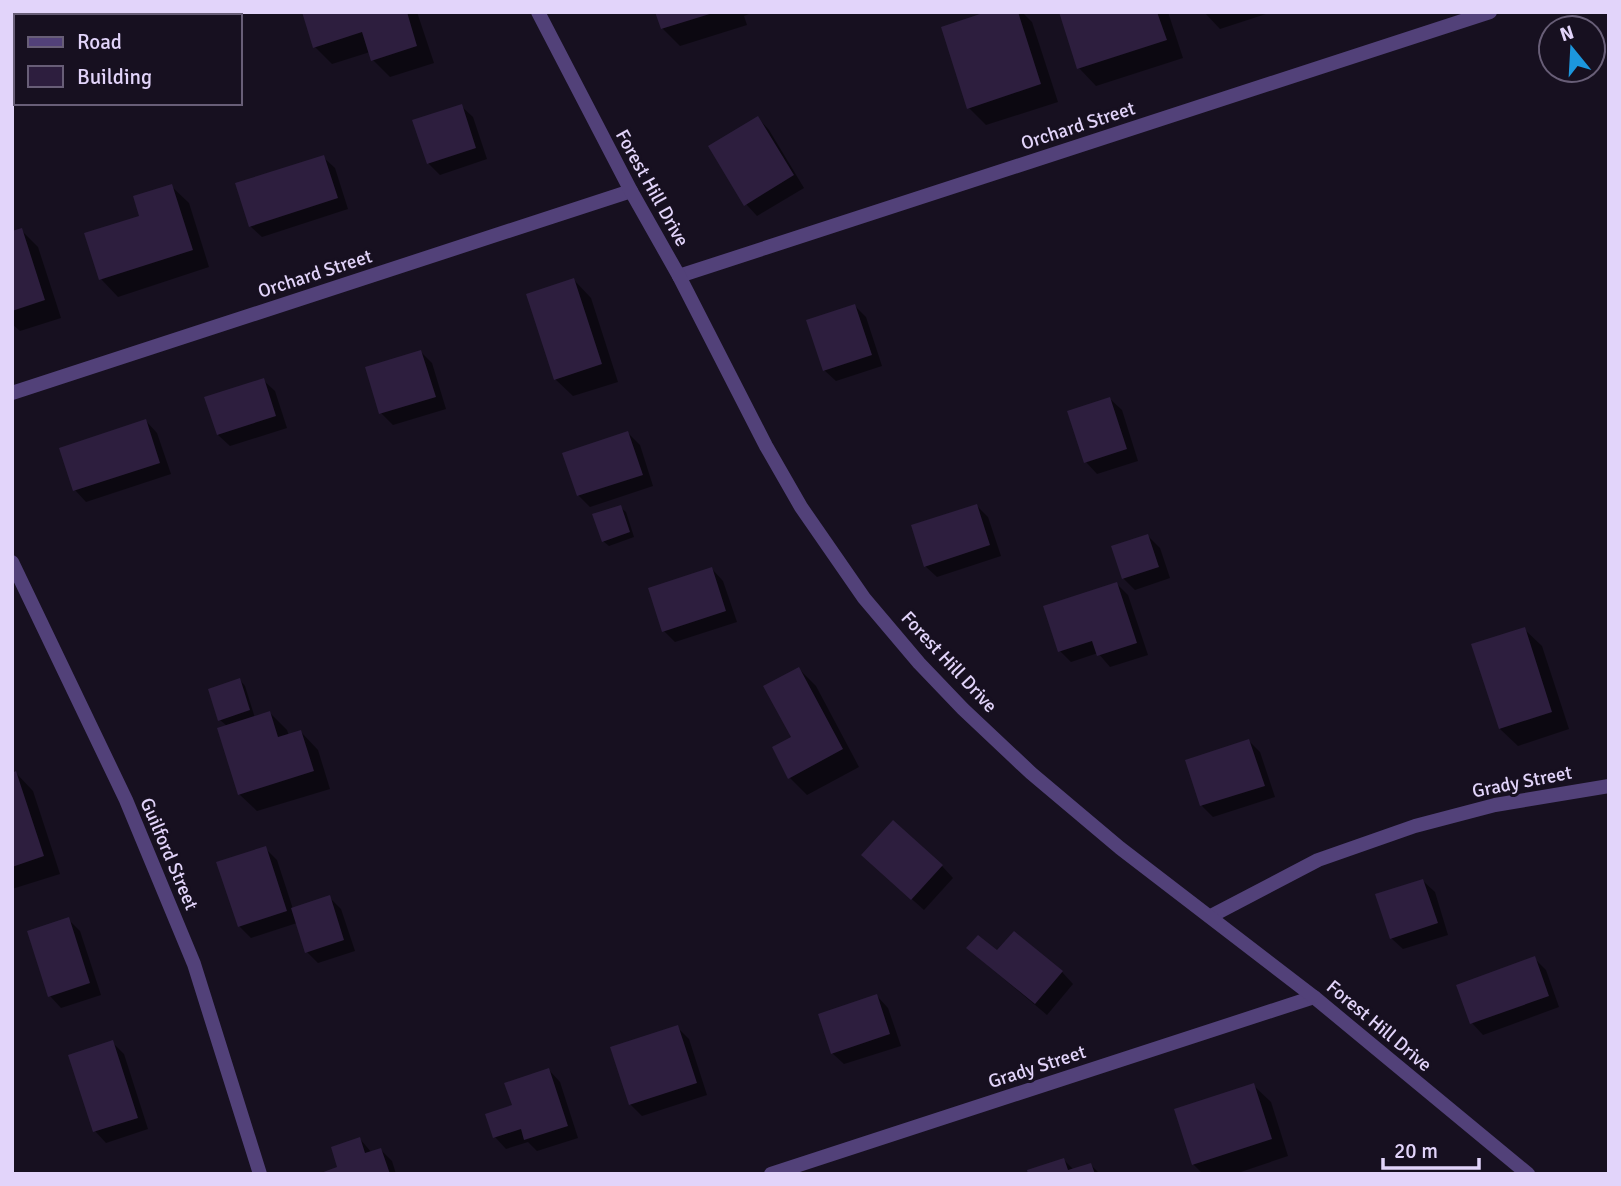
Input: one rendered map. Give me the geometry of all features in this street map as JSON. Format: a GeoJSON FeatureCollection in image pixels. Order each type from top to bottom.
{"type":"FeatureCollection","features":[{"type":"Feature","properties":{"kind":"street","name":"Forest Hill Drive"},"geometry":{"type":"LineString","coordinates":[[538,12],[772,457],[801,507],[864,598],[919,663],[1031,773],[1120,848],[1212,916],[1314,997],[1528,1174]]}},
{"type":"Feature","properties":{"kind":"street","name":"Orchard Street"},"geometry":{"type":"LineString","coordinates":[[679,276],[1490,12]]}},
{"type":"Feature","properties":{"kind":"street","name":"Orchard Street"},"geometry":{"type":"LineString","coordinates":[[12,393],[631,191]]}},
{"type":"Feature","properties":{"kind":"street","name":"Guilford Street"},"geometry":{"type":"LineString","coordinates":[[12,562],[126,800],[194,964],[260,1174]]}},
{"type":"Feature","properties":{"kind":"street","name":"Grady Street"},"geometry":{"type":"LineString","coordinates":[[1212,916],[1318,860],[1415,826],[1495,805],[1609,786]]}},
{"type":"Feature","properties":{"kind":"street","name":"Grady Street"},"geometry":{"type":"LineString","coordinates":[[771,1174],[1314,997]]}},
{"type":"Feature","properties":{"kind":"building"},"geometry":{"type":"Polygon","coordinates":[[[302,12],[407,12],[417,46],[371,61],[362,32],[313,48],[302,12]]]}},
{"type":"Feature","properties":{"kind":"building"},"geometry":{"type":"Polygon","coordinates":[[[655,12],[713,12],[713,13],[661,29],[655,12]]]}},
{"type":"Feature","properties":{"kind":"building"},"geometry":{"type":"Polygon","coordinates":[[[986,12],[1018,12],[1041,84],[967,109],[941,27],[986,12]]]}},
{"type":"Feature","properties":{"kind":"building"},"geometry":{"type":"Polygon","coordinates":[[[1059,12],[1157,12],[1167,40],[1077,69],[1059,12]]]}},
{"type":"Feature","properties":{"kind":"building"},"geometry":{"type":"Polygon","coordinates":[[[462,104],[476,148],[427,164],[412,120],[462,104]]]}},
{"type":"Feature","properties":{"kind":"building"},"geometry":{"type":"Polygon","coordinates":[[[758,116],[794,175],[744,206],[708,146],[758,116]]]}},
{"type":"Feature","properties":{"kind":"building"},"geometry":{"type":"Polygon","coordinates":[[[324,155],[338,198],[249,227],[235,183],[324,155]]]}},
{"type":"Feature","properties":{"kind":"building"},"geometry":{"type":"Polygon","coordinates":[[[172,184],[193,250],[99,280],[84,233],[139,216],[133,196],[172,184]]]}},
{"type":"Feature","properties":{"kind":"building"},"geometry":{"type":"Polygon","coordinates":[[[22,228],[45,300],[12,311],[12,231],[22,228]]]}},
{"type":"Feature","properties":{"kind":"building"},"geometry":{"type":"Polygon","coordinates":[[[574,278],[602,364],[554,380],[526,294],[574,278]]]}},
{"type":"Feature","properties":{"kind":"building"},"geometry":{"type":"Polygon","coordinates":[[[855,304],[872,355],[823,371],[806,320],[855,304]]]}},
{"type":"Feature","properties":{"kind":"building"},"geometry":{"type":"Polygon","coordinates":[[[421,350],[436,397],[379,414],[365,367],[421,350]]]}},
{"type":"Feature","properties":{"kind":"building"},"geometry":{"type":"Polygon","coordinates":[[[264,378],[276,416],[217,435],[204,397],[264,378]]]}},
{"type":"Feature","properties":{"kind":"building"},"geometry":{"type":"Polygon","coordinates":[[[1110,397],[1127,449],[1084,463],[1067,411],[1110,397]]]}},
{"type":"Feature","properties":{"kind":"building"},"geometry":{"type":"Polygon","coordinates":[[[146,419],[160,463],[73,491],[59,448],[146,419]]]}},
{"type":"Feature","properties":{"kind":"building"},"geometry":{"type":"Polygon","coordinates":[[[628,431],[643,475],[577,496],[562,453],[628,431]]]}},
{"type":"Feature","properties":{"kind":"building"},"geometry":{"type":"Polygon","coordinates":[[[977,504],[990,545],[924,567],[911,525],[977,504]]]}},
{"type":"Feature","properties":{"kind":"building"},"geometry":{"type":"Polygon","coordinates":[[[621,505],[630,532],[602,542],[592,514],[621,505]]]}},
{"type":"Feature","properties":{"kind":"building"},"geometry":{"type":"Polygon","coordinates":[[[1148,534],[1159,567],[1122,579],[1111,546],[1148,534]]]}},
{"type":"Feature","properties":{"kind":"building"},"geometry":{"type":"Polygon","coordinates":[[[712,567],[726,611],[662,632],[648,588],[712,567]]]}},
{"type":"Feature","properties":{"kind":"building"},"geometry":{"type":"Polygon","coordinates":[[[1117,582],[1137,643],[1097,656],[1092,641],[1058,652],[1043,606],[1117,582]]]}},
{"type":"Feature","properties":{"kind":"building"},"geometry":{"type":"Polygon","coordinates":[[[1525,627],[1552,712],[1499,729],[1471,644],[1525,627]]]}},
{"type":"Feature","properties":{"kind":"building"},"geometry":{"type":"Polygon","coordinates":[[[799,667],[843,749],[788,779],[772,747],[791,737],[763,686],[799,667]]]}},
{"type":"Feature","properties":{"kind":"building"},"geometry":{"type":"Polygon","coordinates":[[[240,678],[250,710],[218,721],[208,689],[240,678]]]}},
{"type":"Feature","properties":{"kind":"building"},"geometry":{"type":"Polygon","coordinates":[[[270,711],[278,737],[301,730],[314,771],[238,795],[217,728],[270,711]]]}},
{"type":"Feature","properties":{"kind":"building"},"geometry":{"type":"Polygon","coordinates":[[[1249,739],[1265,786],[1200,806],[1185,760],[1249,739]]]}},
{"type":"Feature","properties":{"kind":"building"},"geometry":{"type":"Polygon","coordinates":[[[16,771],[44,856],[12,867],[12,773],[16,771]]]}},
{"type":"Feature","properties":{"kind":"building"},"geometry":{"type":"Polygon","coordinates":[[[893,820],[943,865],[911,900],[861,855],[893,820]]]}},
{"type":"Feature","properties":{"kind":"building"},"geometry":{"type":"Polygon","coordinates":[[[266,846],[287,911],[238,927],[216,862],[266,846]]]}},
{"type":"Feature","properties":{"kind":"building"},"geometry":{"type":"Polygon","coordinates":[[[1423,879],[1438,923],[1390,939],[1375,894],[1423,879]]]}},
{"type":"Feature","properties":{"kind":"building"},"geometry":{"type":"Polygon","coordinates":[[[330,895],[344,940],[305,953],[291,908],[330,895]]]}},
{"type":"Feature","properties":{"kind":"building"},"geometry":{"type":"Polygon","coordinates":[[[69,917],[90,983],[48,997],[27,931],[69,917]]]}},
{"type":"Feature","properties":{"kind":"building"},"geometry":{"type":"Polygon","coordinates":[[[1014,931],[1063,971],[1035,1004],[966,948],[978,935],[997,950],[1014,931]]]}},
{"type":"Feature","properties":{"kind":"building"},"geometry":{"type":"Polygon","coordinates":[[[1535,956],[1549,996],[1470,1024],[1456,985],[1535,956]]]}},
{"type":"Feature","properties":{"kind":"building"},"geometry":{"type":"Polygon","coordinates":[[[877,994],[890,1034],[831,1054],[818,1014],[877,994]]]}},
{"type":"Feature","properties":{"kind":"building"},"geometry":{"type":"Polygon","coordinates":[[[678,1025],[697,1083],[629,1105],[610,1047],[678,1025]]]}},
{"type":"Feature","properties":{"kind":"building"},"geometry":{"type":"Polygon","coordinates":[[[113,1040],[138,1118],[93,1132],[68,1055],[113,1040]]]}},
{"type":"Feature","properties":{"kind":"building"},"geometry":{"type":"Polygon","coordinates":[[[549,1068],[568,1126],[524,1140],[521,1129],[493,1138],[485,1114],[512,1105],[504,1083],[549,1068]]]}},
{"type":"Feature","properties":{"kind":"building"},"geometry":{"type":"Polygon","coordinates":[[[1254,1083],[1272,1139],[1192,1165],[1174,1109],[1254,1083]]]}},
{"type":"Feature","properties":{"kind":"building"},"geometry":{"type":"Polygon","coordinates":[[[360,1137],[365,1153],[381,1148],[390,1174],[318,1174],[337,1167],[331,1147],[360,1137]]]}},
{"type":"Feature","properties":{"kind":"building"},"geometry":{"type":"Polygon","coordinates":[[[1064,1158],[1068,1170],[1091,1163],[1095,1174],[1028,1174],[1027,1170],[1064,1158]]]}}]}
